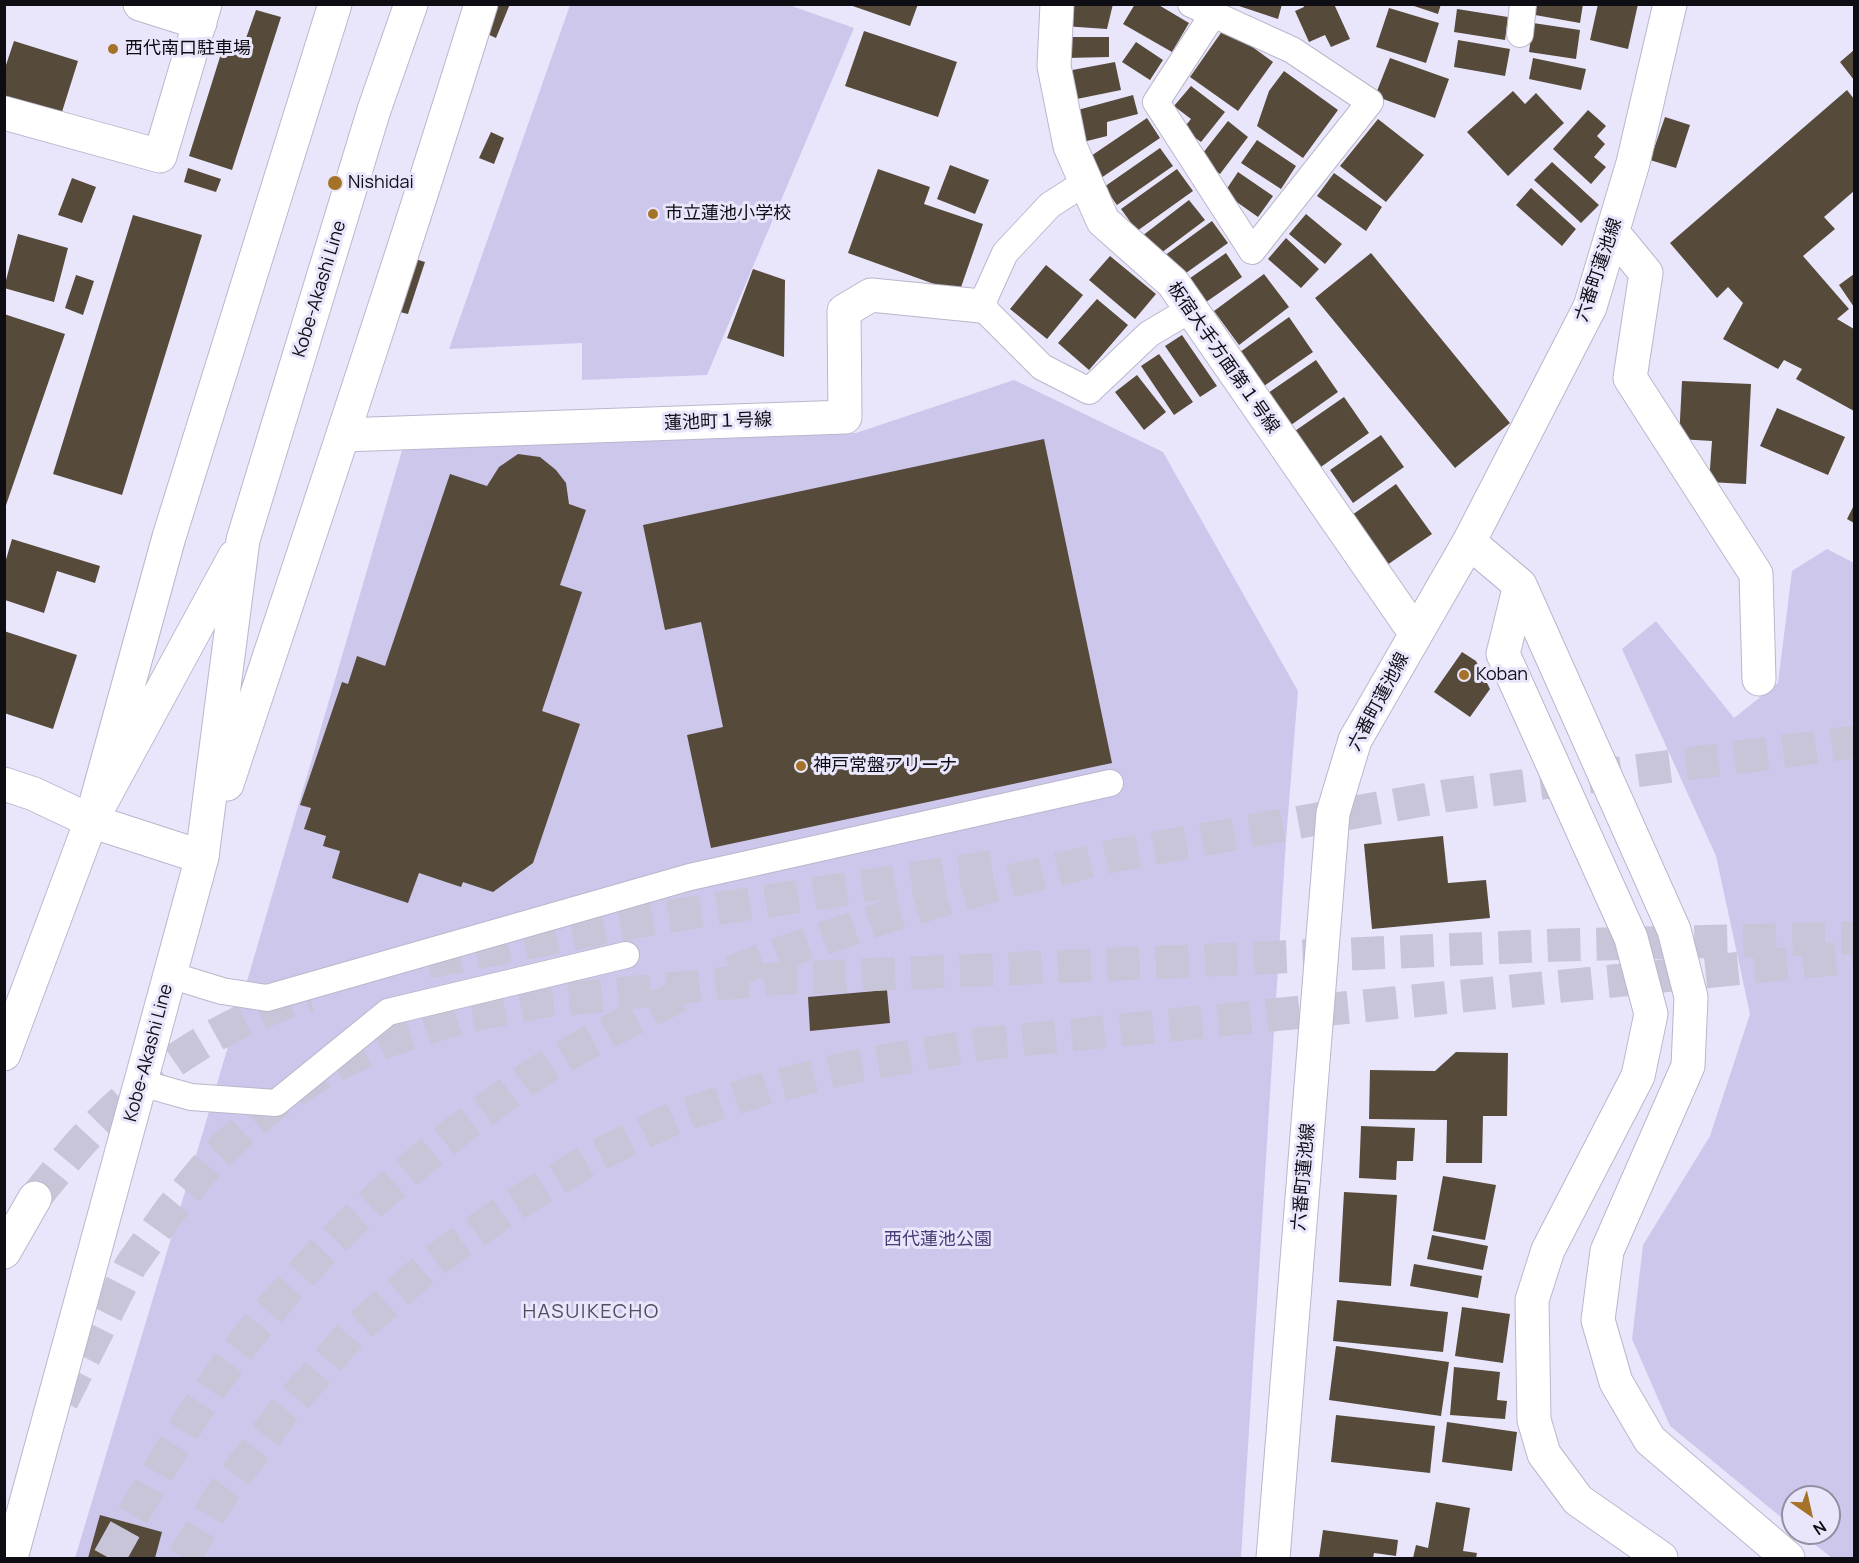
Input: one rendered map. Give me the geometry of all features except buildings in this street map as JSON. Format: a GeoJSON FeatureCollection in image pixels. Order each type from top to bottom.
{"type":"FeatureCollection","features":[{"type":"Feature","properties":{"kind":"main road"},"geometry":{"type":"LineString","coordinates":[[4,112],[160,156],[202,14],[140,4]]}},
{"type":"Feature","properties":{"kind":"main road"},"geometry":{"type":"LineString","coordinates":[[92,821],[169,537],[335,4]]}},
{"type":"Feature","properties":{"kind":"main road","name":"Kobe-Akashi Line"},"geometry":{"type":"LineString","coordinates":[[11,1558],[202,857],[243,540],[374,110],[411,4]]}},
{"type":"Feature","properties":{"kind":"main road"},"geometry":{"type":"LineString","coordinates":[[4,784],[34,794],[92,821],[202,857],[343,435],[481,4]]}},
{"type":"Feature","properties":{"kind":"main road","name":"板宿大手方面第１号線"},"geometry":{"type":"LineString","coordinates":[[1057,4],[1054,66],[1070,146],[1103,221],[1173,283],[1416,634]]}},
{"type":"Feature","properties":{"kind":"main road","name":"六番町蓮池線"},"geometry":{"type":"LineString","coordinates":[[1273,1558],[1333,813],[1355,740],[1469,542],[1590,307],[1633,163],[1670,4]]}},
{"type":"Feature","properties":{"kind":"main road"},"geometry":{"type":"LineString","coordinates":[[1612,233],[1646,273],[1630,378],[1756,574],[1759,679]]}},
{"type":"Feature","properties":{"kind":"main road","name":"蓮池町１号線"},"geometry":{"type":"LineString","coordinates":[[343,435],[845,417],[844,311],[872,296],[981,306]]}},
{"type":"Feature","properties":{"kind":"main road","name":"Kobe-Akashi Line"},"geometry":{"type":"LineString","coordinates":[[4,1054],[92,821],[243,540]]}},
{"type":"Feature","properties":{"kind":"main road"},"geometry":{"type":"LineString","coordinates":[[1469,542],[1520,585],[1674,930],[1691,997],[1688,1066],[1607,1251],[1598,1320],[1616,1382],[1650,1440],[1788,1558]]}},
{"type":"Feature","properties":{"kind":"main road"},"geometry":{"type":"LineString","coordinates":[[1520,585],[1503,654],[1631,938],[1651,1014],[1638,1076],[1548,1250],[1532,1300],[1534,1420],[1544,1454],[1578,1500],[1661,1558]]}},
{"type":"Feature","properties":{"kind":"main road"},"geometry":{"type":"LineString","coordinates":[[4,1252],[35,1198]]}},
{"type":"Feature","properties":{"kind":"lane"},"geometry":{"type":"LineString","coordinates":[[1521,34],[1523,4]]}},
{"type":"Feature","properties":{"kind":"lane"},"geometry":{"type":"LineString","coordinates":[[1202,9],[1292,50],[1370,102],[1252,251],[1156,102],[1202,9]]}},
{"type":"Feature","properties":{"kind":"lane"},"geometry":{"type":"LineString","coordinates":[[1086,182],[1050,205],[1005,253],[981,306],[1042,367],[1089,391],[1149,334],[1191,309]]}},
{"type":"Feature","properties":{"kind":"lane"},"geometry":{"type":"LineString","coordinates":[[170,975],[222,990],[267,998],[690,877],[1110,783]]}},
{"type":"Feature","properties":{"kind":"lane"},"geometry":{"type":"LineString","coordinates":[[141,1083],[191,1096],[276,1103],[388,1012],[626,955]]}},
{"type":"Feature","properties":{"kind":"green space"},"geometry":{"type":"Polygon","coordinates":[[[570,5],[789,5],[854,28],[707,375],[582,380],[582,343],[449,349],[570,5]]]}},
{"type":"Feature","properties":{"kind":"green space","name":"西代蓮池公園"},"geometry":{"type":"Polygon","coordinates":[[[1014,380],[1163,452],[1298,691],[1286,840],[1241,1558],[75,1558],[205,1125],[403,447],[856,433],[1014,380]]]}},
{"type":"Feature","properties":{"kind":"green space"},"geometry":{"type":"Polygon","coordinates":[[[1827,549],[1854,563],[1854,1558],[1832,1558],[1815,1545],[1841,1545],[1841,1485],[1781,1485],[1781,1517],[1670,1426],[1632,1339],[1643,1245],[1710,1136],[1750,1014],[1716,856],[1622,649],[1656,621],[1734,718],[1778,683],[1792,571],[1827,549]]]}},
{"type":"Feature","properties":{"kind":"tunnel"},"geometry":{"type":"LineString","coordinates":[[731,972],[892,915],[998,884],[1117,855],[1445,796],[1854,742]]}},
{"type":"Feature","properties":{"kind":"tunnel"},"geometry":{"type":"LineString","coordinates":[[428,962],[651,919],[1001,865]]}},
{"type":"Feature","properties":{"kind":"tunnel"},"geometry":{"type":"LineString","coordinates":[[62,1401],[131,1265],[171,1209],[214,1157],[266,1110],[324,1071],[387,1041],[463,1017],[546,1001],[770,979],[1561,945],[1854,938]]}},
{"type":"Feature","properties":{"kind":"tunnel"},"geometry":{"type":"LineString","coordinates":[[184,1558],[219,1498],[283,1412],[351,1334],[430,1264],[512,1206],[594,1157],[677,1117],[767,1088],[856,1066],[981,1044],[1854,957]]}},
{"type":"Feature","properties":{"kind":"tunnel"},"geometry":{"type":"LineString","coordinates":[[35,1198],[93,1129],[158,1072],[230,1027],[309,995]]}},
{"type":"Feature","properties":{"kind":"tunnel"},"geometry":{"type":"LineString","coordinates":[[109,1558],[174,1445],[229,1363],[303,1272],[363,1211],[461,1128],[531,1077],[593,1040],[679,996]]}},
{"type":"Feature","properties":{"kind":"place","name":"西代南口駐車場"},"geometry":{"type":"Point","coordinates":[113,49]}},
{"type":"Feature","properties":{"kind":"place","name":"Nishidai"},"geometry":{"type":"Point","coordinates":[335,183]}},
{"type":"Feature","properties":{"kind":"place","name":"市立蓮池小学校"},"geometry":{"type":"Point","coordinates":[653,214]}},
{"type":"Feature","properties":{"kind":"place","name":"Koban"},"geometry":{"type":"Point","coordinates":[1464,675]}},
{"type":"Feature","properties":{"kind":"place","name":"神戸常盤アリーナ"},"geometry":{"type":"Point","coordinates":[801,766]}},
{"type":"Feature","properties":{"kind":"district","name":"HASUIKECHO"},"geometry":{"type":"Point","coordinates":[591,1312]}}]}
